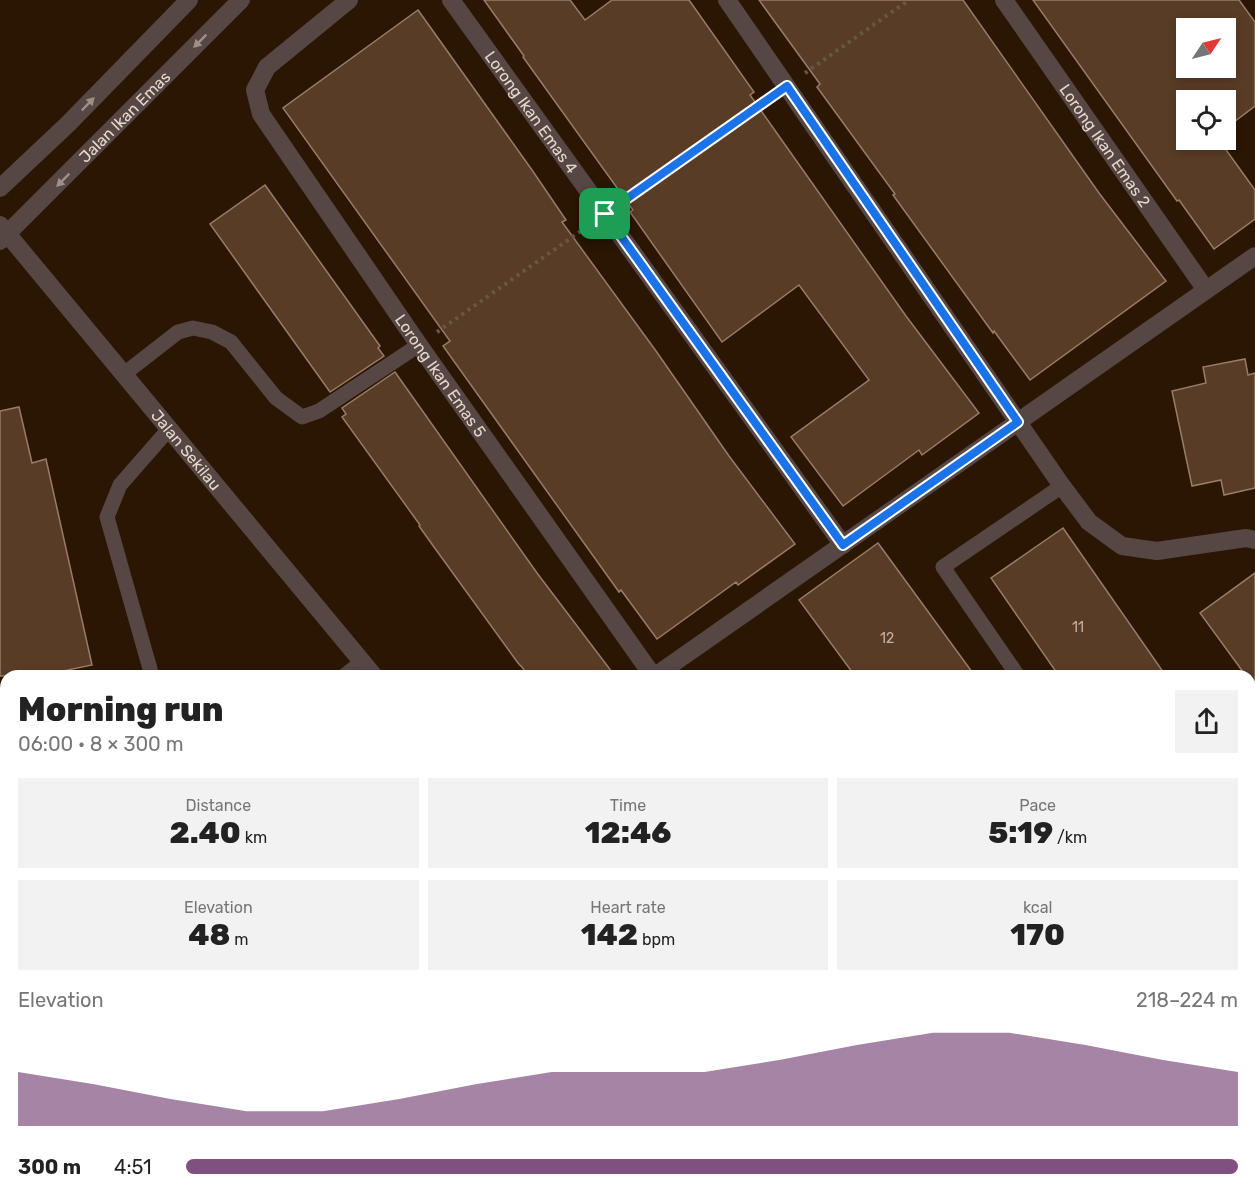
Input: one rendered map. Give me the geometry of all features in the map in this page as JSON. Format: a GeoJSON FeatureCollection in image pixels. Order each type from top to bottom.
{"type":"FeatureCollection","features":[{"type":"Feature","properties":{"kind":"street"},"geometry":{"type":"LineString","coordinates":[[0,188],[68,123],[189,0]]}},
{"type":"Feature","properties":{"kind":"street","name":"Jalan Ikan Emas"},"geometry":{"type":"LineString","coordinates":[[3,233],[242,0]]}},
{"type":"Feature","properties":{"kind":"street","name":"Lorong Ikan Emas 5"},"geometry":{"type":"LineString","coordinates":[[349,0],[267,67],[255,90],[261,114],[419,345],[650,670]]}},
{"type":"Feature","properties":{"kind":"street","name":"Lorong Ikan Emas 4"},"geometry":{"type":"LineString","coordinates":[[451,0],[843,545]]}},
{"type":"Feature","properties":{"kind":"street"},"geometry":{"type":"LineString","coordinates":[[727,0],[1089,522],[1122,546],[1157,551],[1246,538],[1255,540]]}},
{"type":"Feature","properties":{"kind":"street","name":"Lorong Ikan Emas 2"},"geometry":{"type":"LineString","coordinates":[[1004,0],[1206,290]]}},
{"type":"Feature","properties":{"kind":"street","name":"Jalan Sekilau"},"geometry":{"type":"LineString","coordinates":[[3,233],[124,374],[368,669]]}},
{"type":"Feature","properties":{"kind":"street"},"geometry":{"type":"LineString","coordinates":[[663,670],[1255,256]]}},
{"type":"Feature","properties":{"kind":"lane"},"geometry":{"type":"LineString","coordinates":[[124,374],[178,332],[193,328],[212,332],[231,342],[276,398],[302,417],[319,411],[419,345]]}},
{"type":"Feature","properties":{"kind":"lane"},"geometry":{"type":"LineString","coordinates":[[150,670],[107,517],[120,485],[169,429]]}},
{"type":"Feature","properties":{"kind":"lane"},"geometry":{"type":"LineString","coordinates":[[1014,670],[943,567],[1062,486]]}},
{"type":"Feature","properties":{"kind":"path"},"geometry":{"type":"LineString","coordinates":[[419,345],[909,0]]}},
{"type":"Feature","properties":{"kind":"building"},"geometry":{"type":"Polygon","coordinates":[[[484,0],[570,0],[585,20],[612,0],[689,0],[754,92],[750,95],[906,316],[979,413],[922,455],[919,450],[843,506],[791,437],[869,380],[799,285],[722,342],[630,212],[633,210],[484,0]]]}},
{"type":"Feature","properties":{"kind":"building"},"geometry":{"type":"Polygon","coordinates":[[[759,0],[963,0],[1099,193],[1166,281],[1030,380],[893,195],[895,194],[817,87],[820,84],[759,0]]]}},
{"type":"Feature","properties":{"kind":"building"},"geometry":{"type":"Polygon","coordinates":[[[1033,0],[1239,0],[1255,22],[1255,106],[1236,120],[1236,90],[1176,90],[1176,150],[1226,150],[1255,190],[1255,219],[1214,249],[1179,200],[1177,201],[1033,0]]]}},
{"type":"Feature","properties":{"kind":"building"},"geometry":{"type":"Polygon","coordinates":[[[418,10],[566,220],[562,222],[729,456],[795,544],[738,585],[736,582],[657,639],[621,590],[619,592],[443,346],[450,341],[283,108],[418,10]]]}},
{"type":"Feature","properties":{"kind":"building"},"geometry":{"type":"Polygon","coordinates":[[[265,185],[380,346],[378,348],[384,356],[330,392],[210,224],[265,185]]]}},
{"type":"Feature","properties":{"kind":"building"},"geometry":{"type":"Polygon","coordinates":[[[1245,359],[1248,375],[1255,373],[1255,488],[1224,495],[1221,480],[1192,486],[1172,391],[1206,383],[1203,367],[1245,359]]]}},
{"type":"Feature","properties":{"kind":"building"},"geometry":{"type":"Polygon","coordinates":[[[395,372],[537,573],[610,670],[524,670],[342,417],[346,414],[342,408],[395,372]]]}},
{"type":"Feature","properties":{"kind":"building"},"geometry":{"type":"Polygon","coordinates":[[[19,407],[32,463],[46,459],[92,665],[68,670],[0,670],[0,411],[19,407]]]}},
{"type":"Feature","properties":{"kind":"building"},"geometry":{"type":"Polygon","coordinates":[[[1063,528],[1162,670],[1055,670],[991,578],[1063,528]]]}},
{"type":"Feature","properties":{"kind":"building"},"geometry":{"type":"Polygon","coordinates":[[[878,543],[971,670],[851,670],[799,600],[878,543]]]}},
{"type":"Feature","properties":{"kind":"building"},"geometry":{"type":"Polygon","coordinates":[[[1255,573],[1255,670],[1242,670],[1200,613],[1255,573]]]}},
{"type":"Feature","properties":{"kind":"route"},"geometry":{"type":"LineString","coordinates":[[787,86],[1018,422],[843,545],[605,214],[787,86]]}}]}
